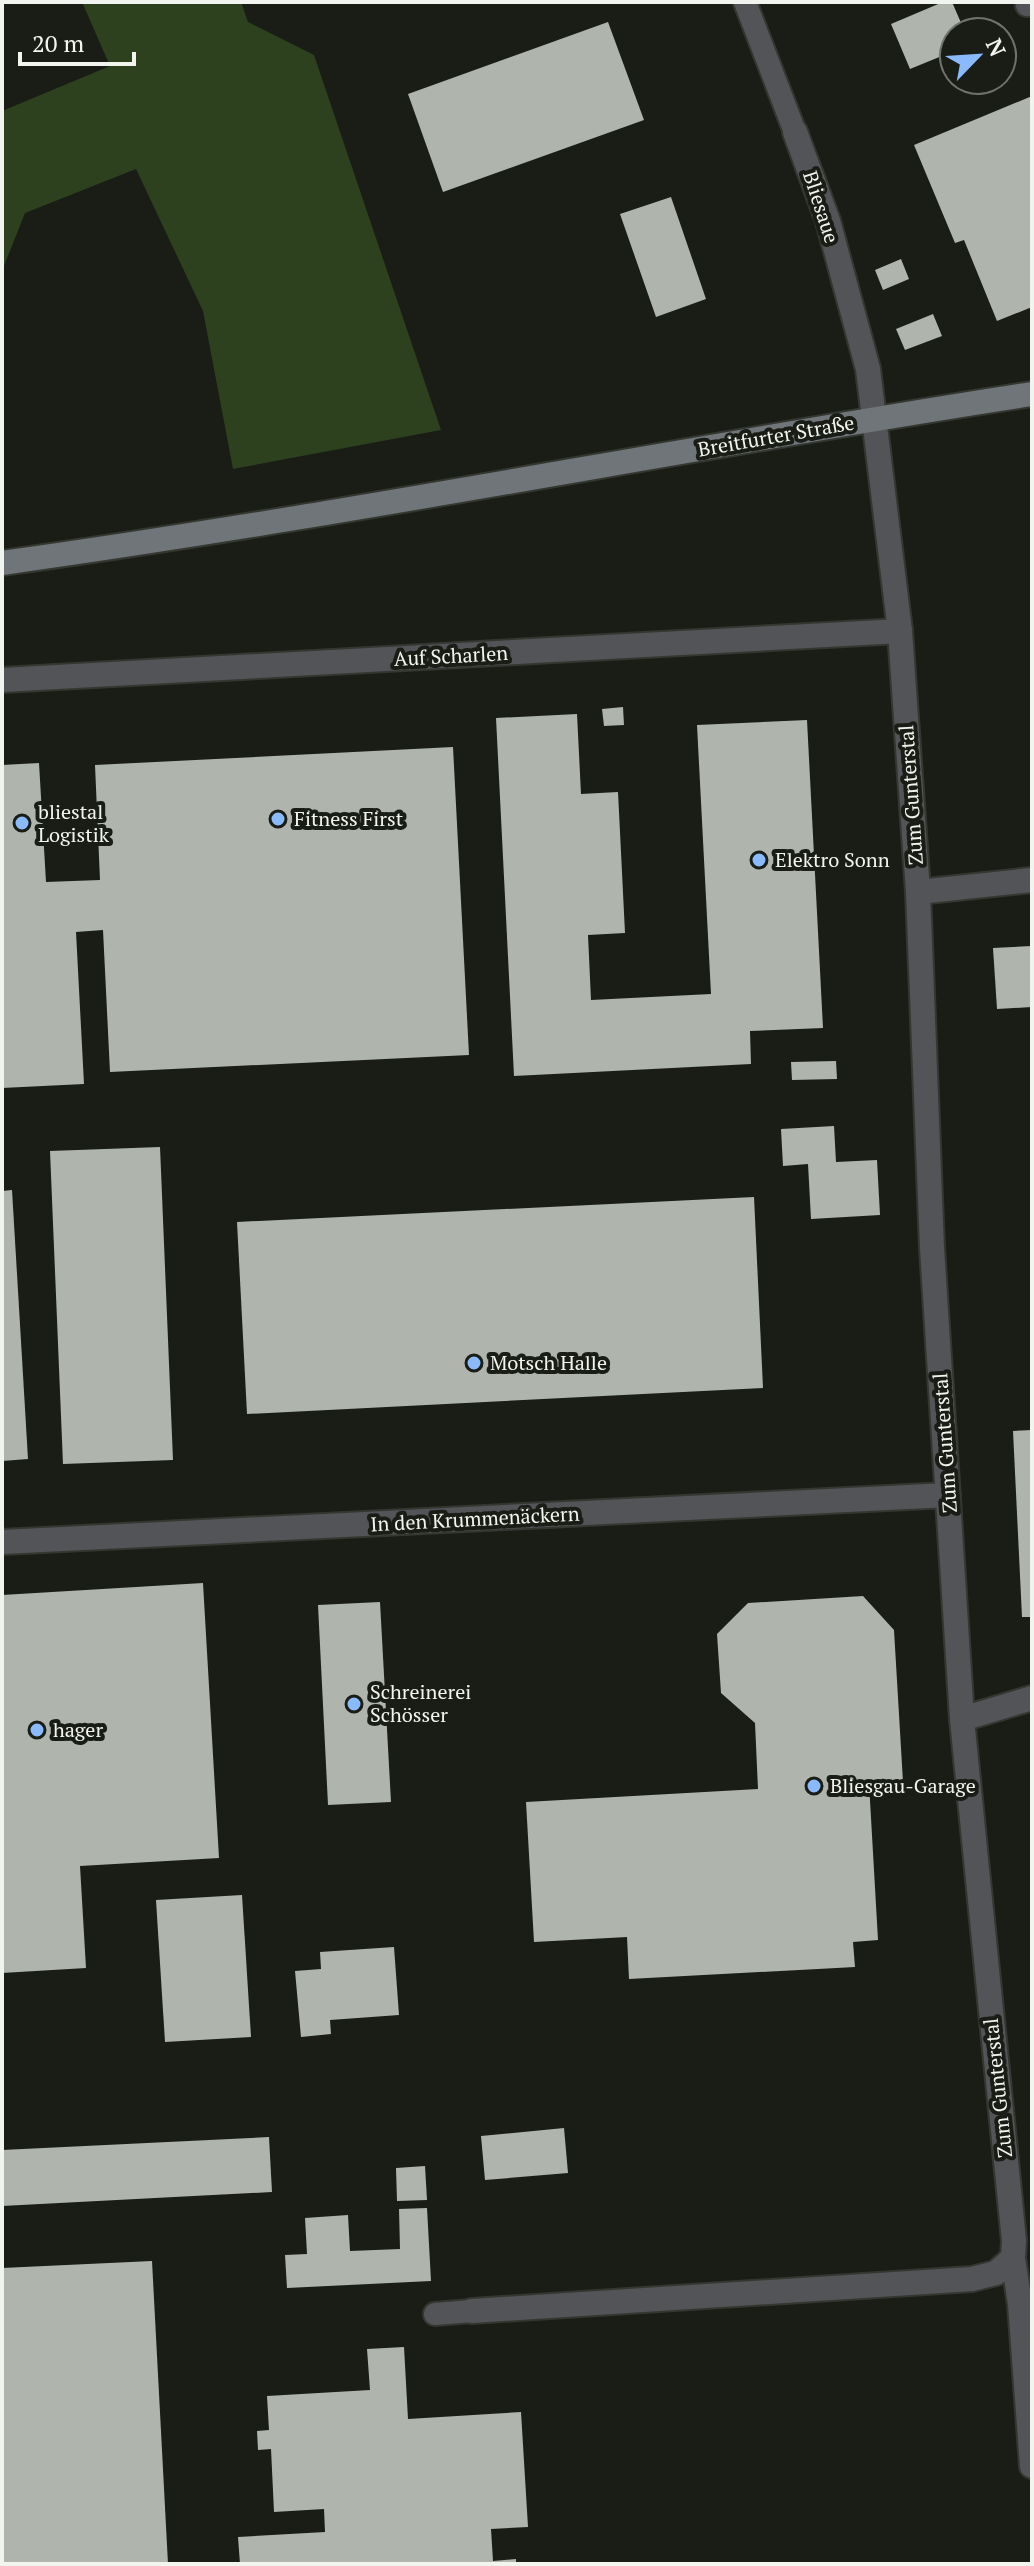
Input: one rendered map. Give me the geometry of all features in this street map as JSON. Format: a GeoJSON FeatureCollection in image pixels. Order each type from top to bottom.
{"type":"FeatureCollection","features":[{"type":"Feature","properties":{"kind":"main road","name":"Breitfurter Straße"},"geometry":{"type":"LineString","coordinates":[[2,563],[178,538],[1032,394]]}},
{"type":"Feature","properties":{"kind":"street","name":"Bliesaue"},"geometry":{"type":"LineString","coordinates":[[795,132],[828,221],[865,355],[872,419]]}},
{"type":"Feature","properties":{"kind":"street","name":"Zum Gunterstal"},"geometry":{"type":"LineString","coordinates":[[872,419],[900,631],[918,892],[932,1248],[962,1719],[1014,2241],[1013,2258],[1020,2304],[1032,2466]]}},
{"type":"Feature","properties":{"kind":"street","name":"Auf Scharlen"},"geometry":{"type":"LineString","coordinates":[[2,680],[900,631]]}},
{"type":"Feature","properties":{"kind":"street"},"geometry":{"type":"LineString","coordinates":[[918,892],[1032,880]]}},
{"type":"Feature","properties":{"kind":"street","name":"In den Krummenäckern"},"geometry":{"type":"LineString","coordinates":[[2,1542],[948,1495]]}},
{"type":"Feature","properties":{"kind":"street"},"geometry":{"type":"LineString","coordinates":[[962,1719],[1032,1698]]}},
{"type":"Feature","properties":{"kind":"street"},"geometry":{"type":"LineString","coordinates":[[472,2311],[972,2279],[996,2273],[1013,2258]]}},
{"type":"Feature","properties":{"kind":"lane","name":"Bliesaue"},"geometry":{"type":"LineString","coordinates":[[745,2],[795,132]]}},
{"type":"Feature","properties":{"kind":"lane"},"geometry":{"type":"LineString","coordinates":[[435,2314],[472,2311]]}},
{"type":"Feature","properties":{"kind":"green space"},"geometry":{"type":"Polygon","coordinates":[[[82,2],[241,2],[248,22],[314,55],[441,430],[233,469],[203,311],[136,169],[25,213],[2,271],[2,111],[110,66],[82,2]]]}},
{"type":"Feature","properties":{"kind":"building"},"geometry":{"type":"Polygon","coordinates":[[[943,2],[952,2],[958,16],[938,16],[938,58],[910,69],[891,24],[943,2]]]}},
{"type":"Feature","properties":{"kind":"building"},"geometry":{"type":"Polygon","coordinates":[[[608,22],[644,120],[443,192],[408,94],[608,22]]]}},
{"type":"Feature","properties":{"kind":"building"},"geometry":{"type":"Polygon","coordinates":[[[1032,96],[1032,307],[997,321],[964,240],[955,243],[914,145],[1032,96]]]}},
{"type":"Feature","properties":{"kind":"building"},"geometry":{"type":"Polygon","coordinates":[[[671,197],[706,299],[656,317],[620,214],[671,197]]]}},
{"type":"Feature","properties":{"kind":"building"},"geometry":{"type":"Polygon","coordinates":[[[901,259],[909,279],[883,290],[875,270],[901,259]]]}},
{"type":"Feature","properties":{"kind":"building"},"geometry":{"type":"Polygon","coordinates":[[[933,314],[942,336],[905,350],[896,329],[933,314]]]}},
{"type":"Feature","properties":{"kind":"building"},"geometry":{"type":"Polygon","coordinates":[[[623,707],[624,725],[604,726],[602,709],[623,707]]]}},
{"type":"Feature","properties":{"kind":"building"},"geometry":{"type":"Polygon","coordinates":[[[577,714],[581,794],[618,792],[625,933],[588,935],[591,1000],[711,994],[697,725],[807,720],[823,1028],[750,1031],[751,1064],[514,1076],[496,718],[577,714]]]}},
{"type":"Feature","properties":{"kind":"building"},"geometry":{"type":"Polygon","coordinates":[[[453,747],[469,1055],[110,1072],[103,930],[76,932],[84,1084],[2,1088],[2,765],[39,763],[46,882],[100,880],[95,765],[453,747]]]}},
{"type":"Feature","properties":{"kind":"building"},"geometry":{"type":"Polygon","coordinates":[[[1032,946],[1032,1007],[997,1009],[993,948],[1032,946]]]}},
{"type":"Feature","properties":{"kind":"building"},"geometry":{"type":"Polygon","coordinates":[[[836,1061],[837,1079],[792,1080],[791,1062],[836,1061]]]}},
{"type":"Feature","properties":{"kind":"building"},"geometry":{"type":"Polygon","coordinates":[[[834,1126],[836,1162],[877,1160],[880,1215],[811,1219],[808,1164],[783,1166],[781,1129],[834,1126]]]}},
{"type":"Feature","properties":{"kind":"building"},"geometry":{"type":"Polygon","coordinates":[[[160,1147],[173,1460],[63,1464],[50,1151],[160,1147]]]}},
{"type":"Feature","properties":{"kind":"building"},"geometry":{"type":"Polygon","coordinates":[[[12,1190],[28,1459],[2,1461],[2,1191],[12,1190]]]}},
{"type":"Feature","properties":{"kind":"building"},"geometry":{"type":"Polygon","coordinates":[[[754,1197],[763,1388],[247,1414],[237,1222],[754,1197]]]}},
{"type":"Feature","properties":{"kind":"building"},"geometry":{"type":"Polygon","coordinates":[[[1032,1430],[1032,1617],[1022,1617],[1013,1431],[1032,1430]]]}},
{"type":"Feature","properties":{"kind":"building"},"geometry":{"type":"Polygon","coordinates":[[[203,1583],[219,1858],[80,1866],[86,1968],[2,1973],[2,1595],[203,1583]]]}},
{"type":"Feature","properties":{"kind":"building","name":"Bliesgau-Garage"},"geometry":{"type":"Polygon","coordinates":[[[863,1596],[894,1630],[903,1782],[869,1783],[878,1940],[853,1942],[855,1967],[629,1979],[627,1937],[534,1942],[526,1802],[758,1789],[755,1723],[721,1693],[717,1634],[748,1603],[863,1596]]]}},
{"type":"Feature","properties":{"kind":"building","name":"Schreinerei Schösser"},"geometry":{"type":"Polygon","coordinates":[[[380,1602],[391,1802],[328,1805],[318,1605],[380,1602]]]}},
{"type":"Feature","properties":{"kind":"building"},"geometry":{"type":"Polygon","coordinates":[[[242,1895],[251,2037],[165,2042],[156,1900],[242,1895]]]}},
{"type":"Feature","properties":{"kind":"building"},"geometry":{"type":"Polygon","coordinates":[[[394,1947],[399,2015],[330,2020],[331,2034],[301,2037],[295,1971],[321,1969],[320,1952],[394,1947]]]}},
{"type":"Feature","properties":{"kind":"building"},"geometry":{"type":"Polygon","coordinates":[[[564,2128],[568,2173],[485,2180],[481,2136],[564,2128]]]}},
{"type":"Feature","properties":{"kind":"building"},"geometry":{"type":"Polygon","coordinates":[[[269,2137],[272,2192],[2,2206],[2,2150],[269,2137]]]}},
{"type":"Feature","properties":{"kind":"building"},"geometry":{"type":"Polygon","coordinates":[[[425,2166],[427,2200],[397,2201],[396,2168],[425,2166]]]}},
{"type":"Feature","properties":{"kind":"building"},"geometry":{"type":"Polygon","coordinates":[[[427,2208],[431,2281],[287,2288],[285,2255],[307,2254],[305,2218],[348,2215],[350,2251],[400,2249],[399,2209],[427,2208]]]}},
{"type":"Feature","properties":{"kind":"building"},"geometry":{"type":"Polygon","coordinates":[[[152,2261],[168,2564],[2,2564],[2,2268],[152,2261]]]}},
{"type":"Feature","properties":{"kind":"building"},"geometry":{"type":"Polygon","coordinates":[[[404,2347],[408,2419],[521,2412],[528,2527],[491,2529],[493,2561],[516,2559],[516,2564],[240,2564],[238,2537],[325,2532],[324,2509],[274,2512],[271,2449],[258,2450],[257,2431],[269,2430],[267,2396],[370,2390],[367,2349],[404,2347]]]}},
{"type":"Feature","properties":{"kind":"place","name":"Fitness First"},"geometry":{"type":"Point","coordinates":[278,819]}},
{"type":"Feature","properties":{"kind":"place","name":"bliestal Logistik"},"geometry":{"type":"Point","coordinates":[22,823]}},
{"type":"Feature","properties":{"kind":"place","name":"Elektro Sonn"},"geometry":{"type":"Point","coordinates":[759,860]}},
{"type":"Feature","properties":{"kind":"place","name":"Motsch Halle"},"geometry":{"type":"Point","coordinates":[474,1363]}},
{"type":"Feature","properties":{"kind":"place","name":"Schreinerei Schösser"},"geometry":{"type":"Point","coordinates":[354,1704]}},
{"type":"Feature","properties":{"kind":"place","name":"hager"},"geometry":{"type":"Point","coordinates":[37,1730]}},
{"type":"Feature","properties":{"kind":"place","name":"Bliesgau-Garage"},"geometry":{"type":"Point","coordinates":[814,1786]}}]}
